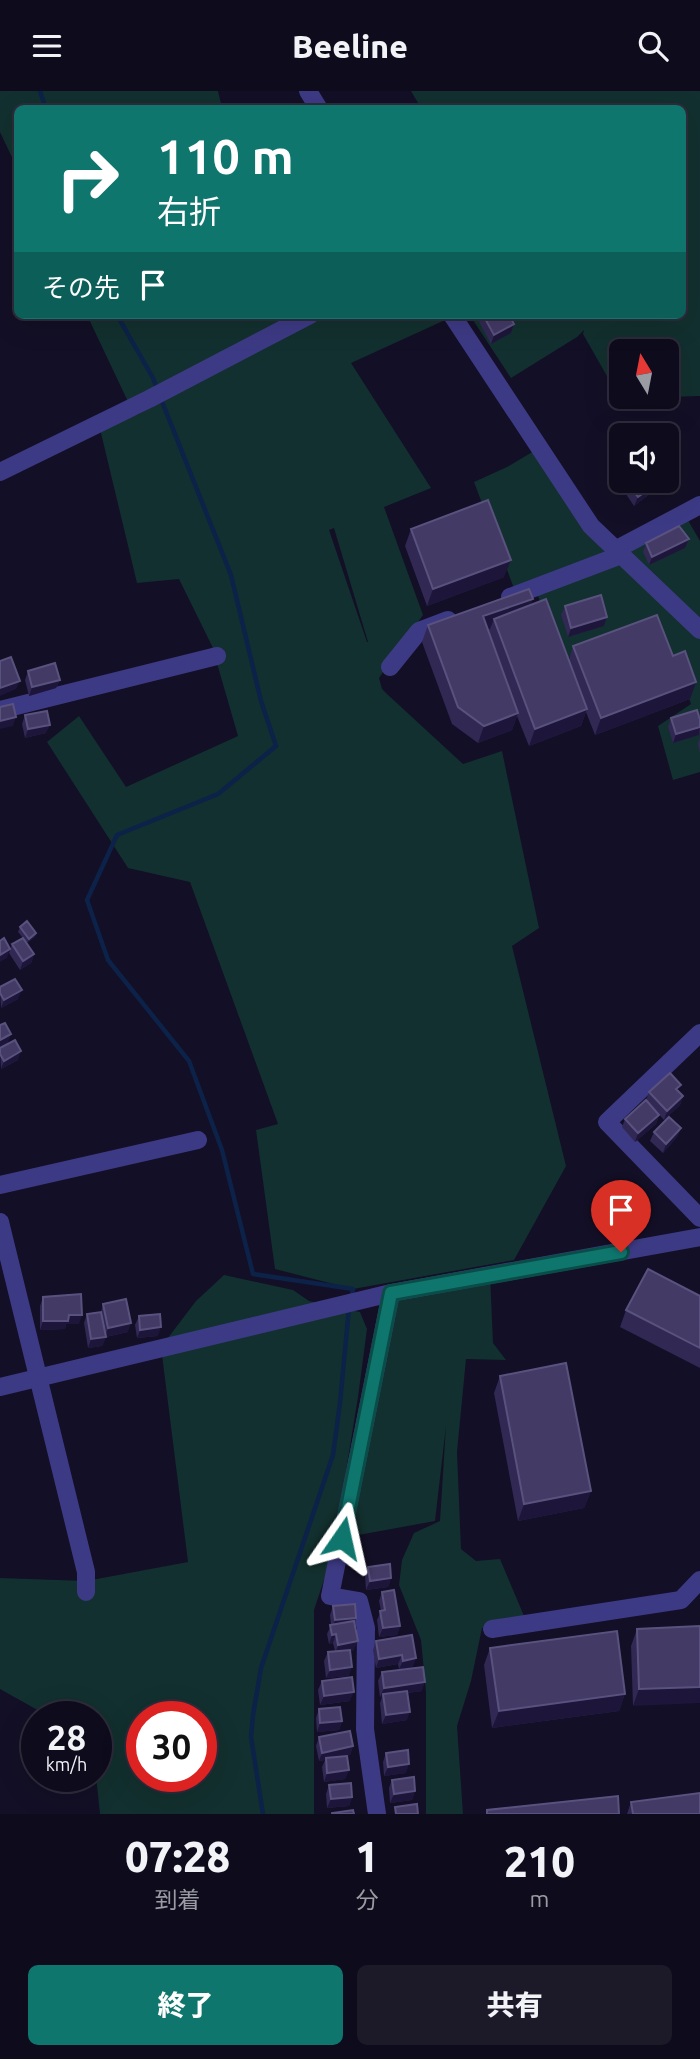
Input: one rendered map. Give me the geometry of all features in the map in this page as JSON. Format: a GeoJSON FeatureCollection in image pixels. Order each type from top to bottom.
{"type":"FeatureCollection","features":[{"type":"Feature","properties":{"kind":"street"},"geometry":{"type":"LineString","coordinates":[[0,472],[149,399],[302,319]]}},
{"type":"Feature","properties":{"kind":"street"},"geometry":{"type":"LineString","coordinates":[[455,319],[591,526],[700,629]]}},
{"type":"Feature","properties":{"kind":"street"},"geometry":{"type":"LineString","coordinates":[[496,602],[618,552],[700,505]]}},
{"type":"Feature","properties":{"kind":"street"},"geometry":{"type":"LineString","coordinates":[[390,667],[419,631],[458,616]]}},
{"type":"Feature","properties":{"kind":"street"},"geometry":{"type":"LineString","coordinates":[[0,710],[217,656]]}},
{"type":"Feature","properties":{"kind":"street"},"geometry":{"type":"LineString","coordinates":[[700,1033],[607,1122],[700,1218]]}},
{"type":"Feature","properties":{"kind":"street"},"geometry":{"type":"LineString","coordinates":[[0,1185],[198,1140]]}},
{"type":"Feature","properties":{"kind":"street"},"geometry":{"type":"LineString","coordinates":[[0,1222],[86,1572],[86,1592]]}},
{"type":"Feature","properties":{"kind":"street"},"geometry":{"type":"LineString","coordinates":[[0,1387],[391,1293],[700,1237]]}},
{"type":"Feature","properties":{"kind":"street"},"geometry":{"type":"LineString","coordinates":[[377,1814],[365,1729],[366,1627],[359,1601],[330,1596],[391,1293]]}},
{"type":"Feature","properties":{"kind":"street"},"geometry":{"type":"LineString","coordinates":[[492,1629],[681,1600],[700,1580]]}},
{"type":"Feature","properties":{"kind":"green space"},"geometry":{"type":"Polygon","coordinates":[[[0,91],[218,91],[221,105],[14,105],[14,162],[0,132],[0,91]]]}},
{"type":"Feature","properties":{"kind":"green space"},"geometry":{"type":"Polygon","coordinates":[[[411,91],[700,91],[700,396],[679,397],[679,339],[609,339],[609,380],[583,334],[584,330],[511,378],[472,319],[686,319],[686,105],[419,105],[411,91]]]}},
{"type":"Feature","properties":{"kind":"green space"},"geometry":{"type":"Polygon","coordinates":[[[89,319],[294,319],[131,408],[89,319]]]}},
{"type":"Feature","properties":{"kind":"green space"},"geometry":{"type":"Polygon","coordinates":[[[309,319],[443,321],[351,363],[431,488],[384,507],[423,615],[379,678],[382,689],[463,764],[502,751],[539,928],[512,946],[566,1166],[514,1260],[353,1289],[275,1269],[256,1130],[278,1124],[190,882],[128,868],[47,742],[79,716],[126,787],[238,736],[212,646],[179,579],[137,583],[100,429],[139,414],[309,319]],[[334,528],[329,530],[368,642],[334,528]]]}},
{"type":"Feature","properties":{"kind":"green space"},"geometry":{"type":"Polygon","coordinates":[[[539,448],[615,550],[515,591],[474,482],[539,448]]]}},
{"type":"Feature","properties":{"kind":"green space"},"geometry":{"type":"Polygon","coordinates":[[[681,508],[700,541],[700,772],[673,780],[658,726],[691,704],[679,669],[649,630],[560,661],[535,587],[621,555],[681,508]]]}},
{"type":"Feature","properties":{"kind":"green space"},"geometry":{"type":"Polygon","coordinates":[[[224,1275],[293,1290],[309,1301],[360,1312],[367,1329],[346,1471],[348,1502],[391,1293],[490,1275],[493,1343],[506,1360],[466,1359],[457,1452],[461,1549],[476,1561],[500,1559],[527,1623],[482,1628],[471,1681],[457,1726],[463,1814],[426,1814],[426,1692],[421,1640],[399,1585],[402,1560],[414,1533],[440,1521],[446,1426],[435,1521],[342,1538],[346,1514],[314,1610],[314,1814],[100,1814],[98,1792],[112,1792],[112,1701],[21,1701],[0,1689],[0,1578],[86,1581],[188,1562],[161,1347],[196,1301],[224,1275]]]}},
{"type":"Feature","properties":{"kind":"building"},"geometry":{"type":"Polygon","coordinates":[[[485,319],[511,319],[514,324],[494,335],[485,319]]]}},
{"type":"Feature","properties":{"kind":"building"},"geometry":{"type":"Polygon","coordinates":[[[488,500],[511,560],[433,589],[411,529],[488,500]]]}},
{"type":"Feature","properties":{"kind":"building"},"geometry":{"type":"Polygon","coordinates":[[[679,526],[689,539],[652,557],[646,543],[679,526]]]}},
{"type":"Feature","properties":{"kind":"building"},"geometry":{"type":"Polygon","coordinates":[[[529,589],[533,599],[483,616],[518,713],[484,726],[458,707],[428,625],[529,589]]]}},
{"type":"Feature","properties":{"kind":"building"},"geometry":{"type":"Polygon","coordinates":[[[601,595],[607,617],[571,628],[565,606],[601,595]]]}},
{"type":"Feature","properties":{"kind":"building"},"geometry":{"type":"Polygon","coordinates":[[[546,599],[587,709],[535,729],[494,619],[546,599]]]}},
{"type":"Feature","properties":{"kind":"building"},"geometry":{"type":"Polygon","coordinates":[[[657,615],[673,656],[685,651],[696,682],[601,718],[573,646],[657,615]]]}},
{"type":"Feature","properties":{"kind":"building"},"geometry":{"type":"Polygon","coordinates":[[[11,657],[20,681],[0,688],[0,661],[11,657]]]}},
{"type":"Feature","properties":{"kind":"building"},"geometry":{"type":"Polygon","coordinates":[[[55,663],[60,680],[32,687],[28,671],[55,663]]]}},
{"type":"Feature","properties":{"kind":"building"},"geometry":{"type":"Polygon","coordinates":[[[13,704],[16,717],[0,721],[0,707],[13,704]]]}},
{"type":"Feature","properties":{"kind":"building"},"geometry":{"type":"Polygon","coordinates":[[[697,710],[700,727],[676,734],[671,718],[697,710]]]}},
{"type":"Feature","properties":{"kind":"building"},"geometry":{"type":"Polygon","coordinates":[[[47,711],[50,725],[28,729],[25,715],[47,711]]]}},
{"type":"Feature","properties":{"kind":"building"},"geometry":{"type":"Polygon","coordinates":[[[27,921],[36,933],[29,939],[20,927],[27,921]]]}},
{"type":"Feature","properties":{"kind":"building"},"geometry":{"type":"Polygon","coordinates":[[[4,938],[10,949],[0,955],[0,941],[4,938]]]}},
{"type":"Feature","properties":{"kind":"building"},"geometry":{"type":"Polygon","coordinates":[[[23,938],[34,954],[23,961],[12,944],[23,938]]]}},
{"type":"Feature","properties":{"kind":"building"},"geometry":{"type":"Polygon","coordinates":[[[15,979],[22,990],[4,1000],[0,987],[15,979]]]}},
{"type":"Feature","properties":{"kind":"building"},"geometry":{"type":"Polygon","coordinates":[[[5,1023],[11,1034],[0,1040],[0,1025],[5,1023]]]}},
{"type":"Feature","properties":{"kind":"building"},"geometry":{"type":"Polygon","coordinates":[[[15,1040],[21,1051],[4,1061],[0,1048],[15,1040]]]}},
{"type":"Feature","properties":{"kind":"building"},"geometry":{"type":"Polygon","coordinates":[[[670,1073],[681,1085],[676,1089],[683,1096],[667,1111],[649,1092],[670,1073]]]}},
{"type":"Feature","properties":{"kind":"building"},"geometry":{"type":"Polygon","coordinates":[[[646,1100],[659,1115],[638,1133],[625,1119],[646,1100]]]}},
{"type":"Feature","properties":{"kind":"building"},"geometry":{"type":"Polygon","coordinates":[[[669,1117],[681,1128],[666,1144],[654,1132],[669,1117]]]}},
{"type":"Feature","properties":{"kind":"building"},"geometry":{"type":"Polygon","coordinates":[[[648,1269],[700,1296],[700,1348],[626,1310],[648,1269]]]}},
{"type":"Feature","properties":{"kind":"building"},"geometry":{"type":"Polygon","coordinates":[[[81,1294],[82,1315],[69,1315],[68,1321],[43,1321],[43,1297],[81,1294]]]}},
{"type":"Feature","properties":{"kind":"building"},"geometry":{"type":"Polygon","coordinates":[[[126,1299],[131,1323],[108,1328],[103,1304],[126,1299]]]}},
{"type":"Feature","properties":{"kind":"building"},"geometry":{"type":"Polygon","coordinates":[[[101,1312],[106,1337],[91,1339],[87,1314],[101,1312]]]}},
{"type":"Feature","properties":{"kind":"building"},"geometry":{"type":"Polygon","coordinates":[[[160,1314],[161,1327],[140,1330],[139,1316],[160,1314]]]}},
{"type":"Feature","properties":{"kind":"building"},"geometry":{"type":"Polygon","coordinates":[[[566,1363],[591,1491],[524,1504],[500,1376],[566,1363]]]}},
{"type":"Feature","properties":{"kind":"building"},"geometry":{"type":"Polygon","coordinates":[[[390,1564],[391,1578],[370,1581],[368,1567],[390,1564]]]}},
{"type":"Feature","properties":{"kind":"building"},"geometry":{"type":"Polygon","coordinates":[[[394,1590],[400,1626],[383,1628],[380,1611],[385,1610],[382,1592],[394,1590]]]}},
{"type":"Feature","properties":{"kind":"building"},"geometry":{"type":"Polygon","coordinates":[[[355,1604],[356,1618],[335,1620],[333,1606],[355,1604]]]}},
{"type":"Feature","properties":{"kind":"building"},"geometry":{"type":"Polygon","coordinates":[[[354,1621],[358,1641],[338,1645],[336,1634],[332,1635],[330,1625],[354,1621]]]}},
{"type":"Feature","properties":{"kind":"building"},"geometry":{"type":"Polygon","coordinates":[[[700,1626],[700,1687],[639,1689],[637,1629],[700,1626]]]}},
{"type":"Feature","properties":{"kind":"building"},"geometry":{"type":"Polygon","coordinates":[[[617,1631],[625,1694],[499,1711],[490,1648],[617,1631]]]}},
{"type":"Feature","properties":{"kind":"building"},"geometry":{"type":"Polygon","coordinates":[[[412,1635],[416,1658],[403,1661],[402,1655],[379,1659],[376,1641],[412,1635]]]}},
{"type":"Feature","properties":{"kind":"building"},"geometry":{"type":"Polygon","coordinates":[[[350,1650],[352,1667],[330,1670],[328,1652],[350,1650]]]}},
{"type":"Feature","properties":{"kind":"building"},"geometry":{"type":"Polygon","coordinates":[[[423,1667],[425,1682],[384,1688],[382,1672],[423,1667]]]}},
{"type":"Feature","properties":{"kind":"building"},"geometry":{"type":"Polygon","coordinates":[[[352,1677],[354,1692],[324,1696],[322,1681],[352,1677]]]}},
{"type":"Feature","properties":{"kind":"building"},"geometry":{"type":"Polygon","coordinates":[[[407,1691],[410,1712],[386,1715],[383,1694],[407,1691]]]}},
{"type":"Feature","properties":{"kind":"building"},"geometry":{"type":"Polygon","coordinates":[[[340,1707],[342,1721],[320,1723],[319,1709],[340,1707]]]}},
{"type":"Feature","properties":{"kind":"building"},"geometry":{"type":"Polygon","coordinates":[[[350,1731],[353,1746],[322,1753],[319,1737],[350,1731]]]}},
{"type":"Feature","properties":{"kind":"building"},"geometry":{"type":"Polygon","coordinates":[[[408,1750],[409,1764],[388,1767],[386,1753],[408,1750]]]}},
{"type":"Feature","properties":{"kind":"building"},"geometry":{"type":"Polygon","coordinates":[[[347,1756],[349,1770],[327,1773],[326,1758],[347,1756]]]}},
{"type":"Feature","properties":{"kind":"building"},"geometry":{"type":"Polygon","coordinates":[[[414,1777],[415,1791],[394,1794],[392,1780],[414,1777]]]}},
{"type":"Feature","properties":{"kind":"building"},"geometry":{"type":"Polygon","coordinates":[[[351,1783],[352,1797],[331,1799],[329,1785],[351,1783]]]}},
{"type":"Feature","properties":{"kind":"building"},"geometry":{"type":"Polygon","coordinates":[[[700,1793],[700,1814],[633,1814],[631,1802],[700,1793]]]}},
{"type":"Feature","properties":{"kind":"building"},"geometry":{"type":"Polygon","coordinates":[[[618,1796],[619,1814],[487,1814],[487,1810],[618,1796]]]}},
{"type":"Feature","properties":{"kind":"building"},"geometry":{"type":"Polygon","coordinates":[[[417,1804],[418,1814],[396,1814],[395,1807],[417,1804]]]}},
{"type":"Feature","properties":{"kind":"building"},"geometry":{"type":"Polygon","coordinates":[[[353,1810],[354,1814],[332,1814],[332,1813],[353,1810]]]}},
{"type":"Feature","properties":{"kind":"waterway"},"geometry":{"type":"LineString","coordinates":[[40,91],[45,105]]}},
{"type":"Feature","properties":{"kind":"waterway"},"geometry":{"type":"LineString","coordinates":[[119,319],[158,391]]}},
{"type":"Feature","properties":{"kind":"waterway"},"geometry":{"type":"LineString","coordinates":[[161,399],[231,575],[261,701],[276,746],[218,794],[117,835],[87,900],[108,960],[189,1061],[222,1150],[253,1274],[353,1289],[351,1299]]}},
{"type":"Feature","properties":{"kind":"waterway"},"geometry":{"type":"LineString","coordinates":[[263,1814],[251,1737],[253,1715],[261,1668],[333,1455],[349,1308]]}},
{"type":"Feature","properties":{"kind":"route"},"geometry":{"type":"LineString","coordinates":[[342,1538],[391,1293],[621,1252]]}}]}
